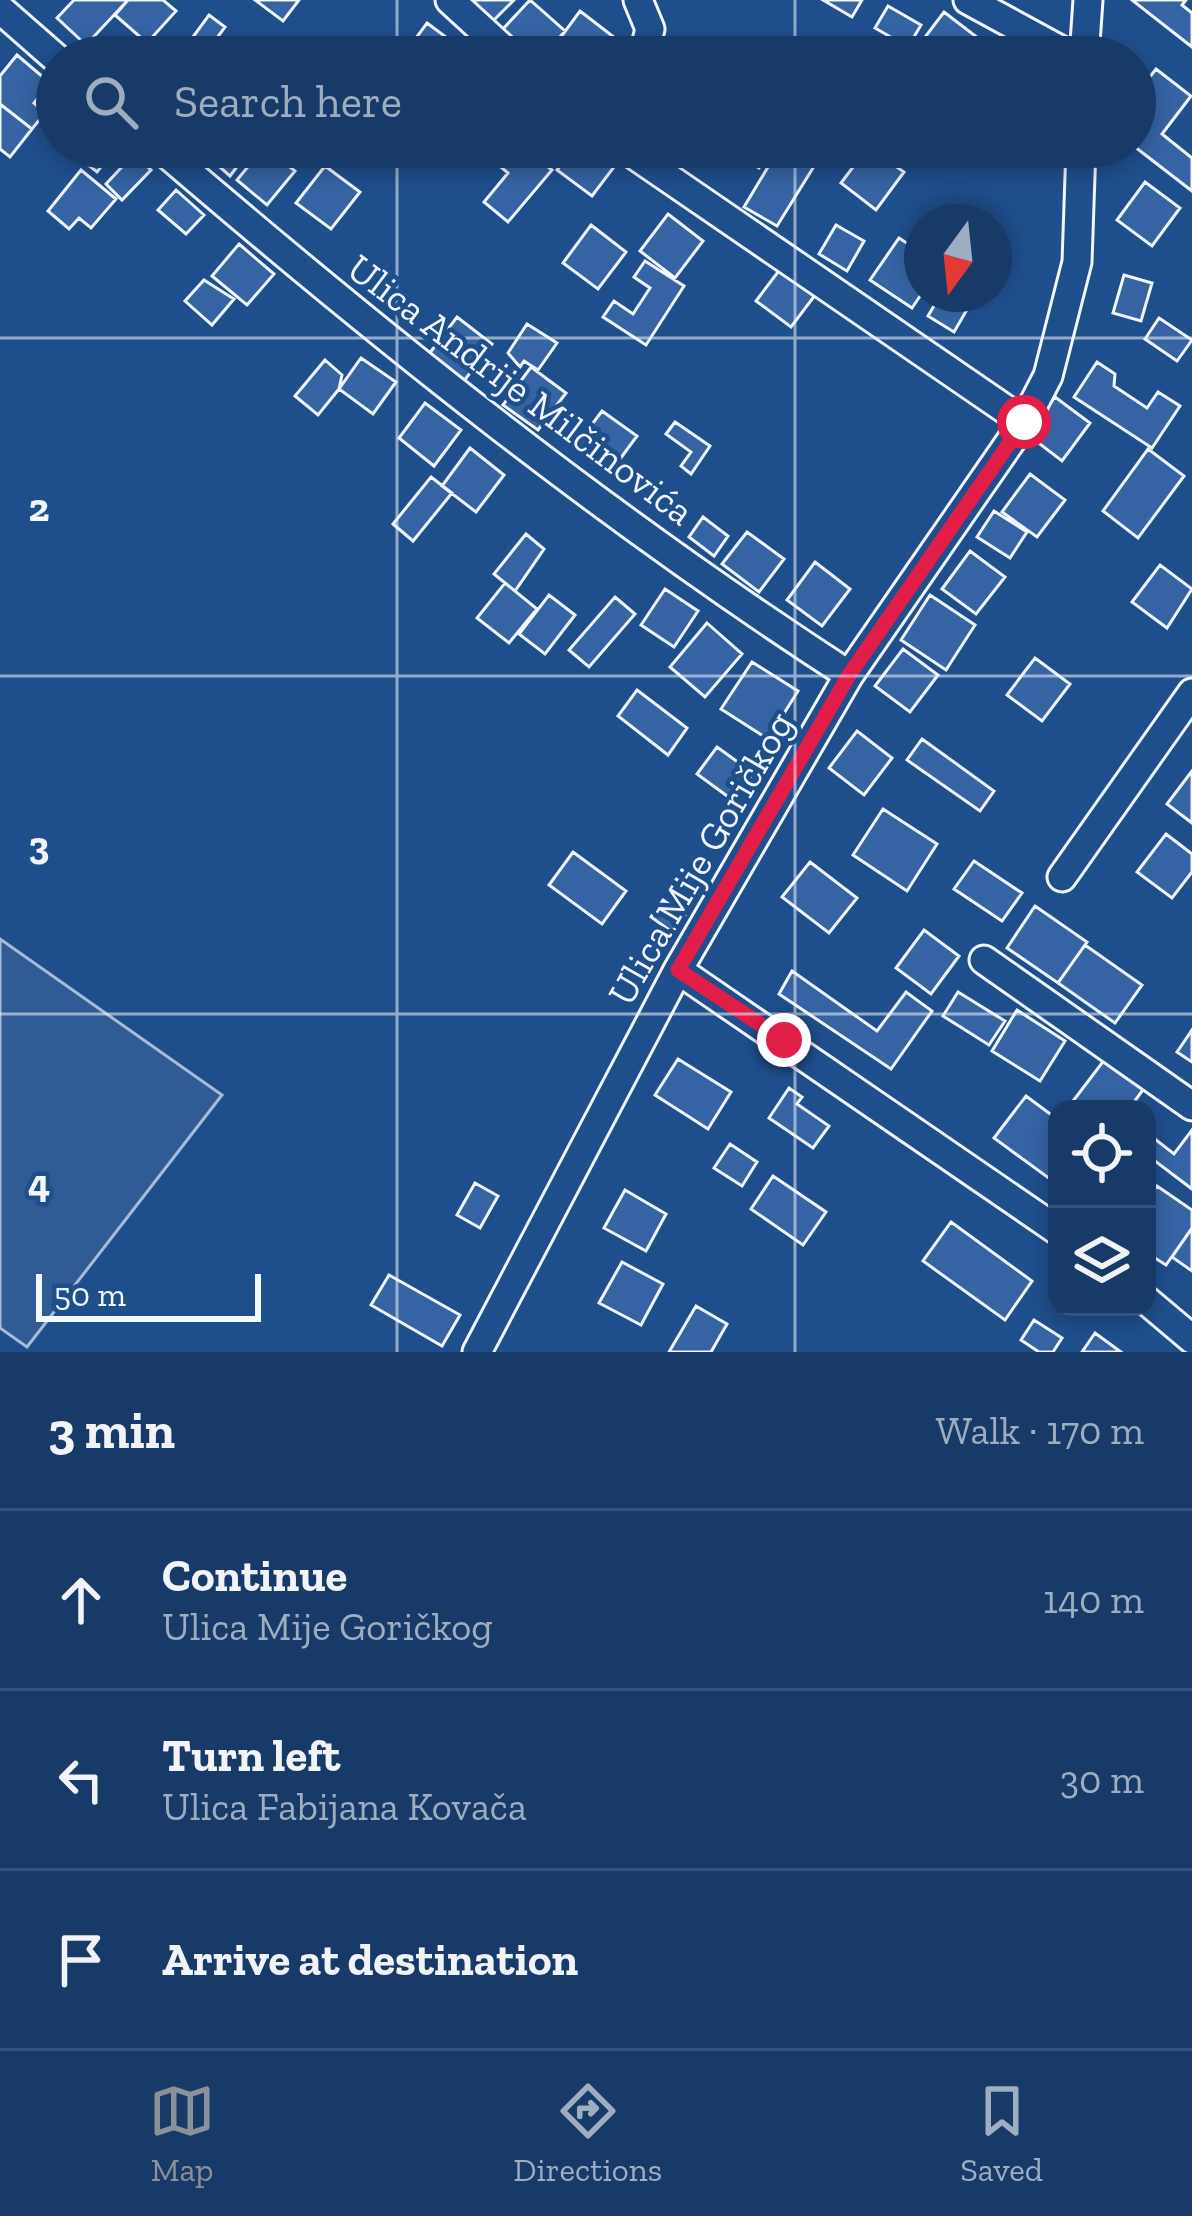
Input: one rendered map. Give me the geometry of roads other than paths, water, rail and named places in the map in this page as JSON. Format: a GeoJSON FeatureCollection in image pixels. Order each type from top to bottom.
{"type":"FeatureCollection","features":[{"type":"Feature","properties":{"kind":"street"},"geometry":{"type":"LineString","coordinates":[[450,0],[489,36]]}},
{"type":"Feature","properties":{"kind":"street"},"geometry":{"type":"LineString","coordinates":[[638,0],[650,28],[648,36]]}},
{"type":"Feature","properties":{"kind":"street"},"geometry":{"type":"LineString","coordinates":[[968,0],[1034,36]]}},
{"type":"Feature","properties":{"kind":"street"},"geometry":{"type":"LineString","coordinates":[[1085,36],[1088,0]]}},
{"type":"Feature","properties":{"kind":"street"},"geometry":{"type":"LineString","coordinates":[[0,10],[36,41]]}},
{"type":"Feature","properties":{"kind":"street","name":"Ulica Andrije Milčinovića"},"geometry":{"type":"LineString","coordinates":[[184,168],[449,391],[582,491],[849,675]]}},
{"type":"Feature","properties":{"kind":"street"},"geometry":{"type":"LineString","coordinates":[[654,168],[1024,422]]}},
{"type":"Feature","properties":{"kind":"street","name":"Ulica Mije Goričkog"},"geometry":{"type":"LineString","coordinates":[[477,1352],[678,970],[849,675],[1024,422],[1066,322],[1077,262],[1080,168]]}},
{"type":"Feature","properties":{"kind":"street"},"geometry":{"type":"LineString","coordinates":[[1062,877],[1192,693]]}},
{"type":"Feature","properties":{"kind":"street"},"geometry":{"type":"LineString","coordinates":[[984,960],[1192,1106]]}},
{"type":"Feature","properties":{"kind":"street"},"geometry":{"type":"LineString","coordinates":[[678,970],[1048,1224]]}},
{"type":"Feature","properties":{"kind":"street"},"geometry":{"type":"LineString","coordinates":[[1156,1309],[1192,1340]]}}]}
